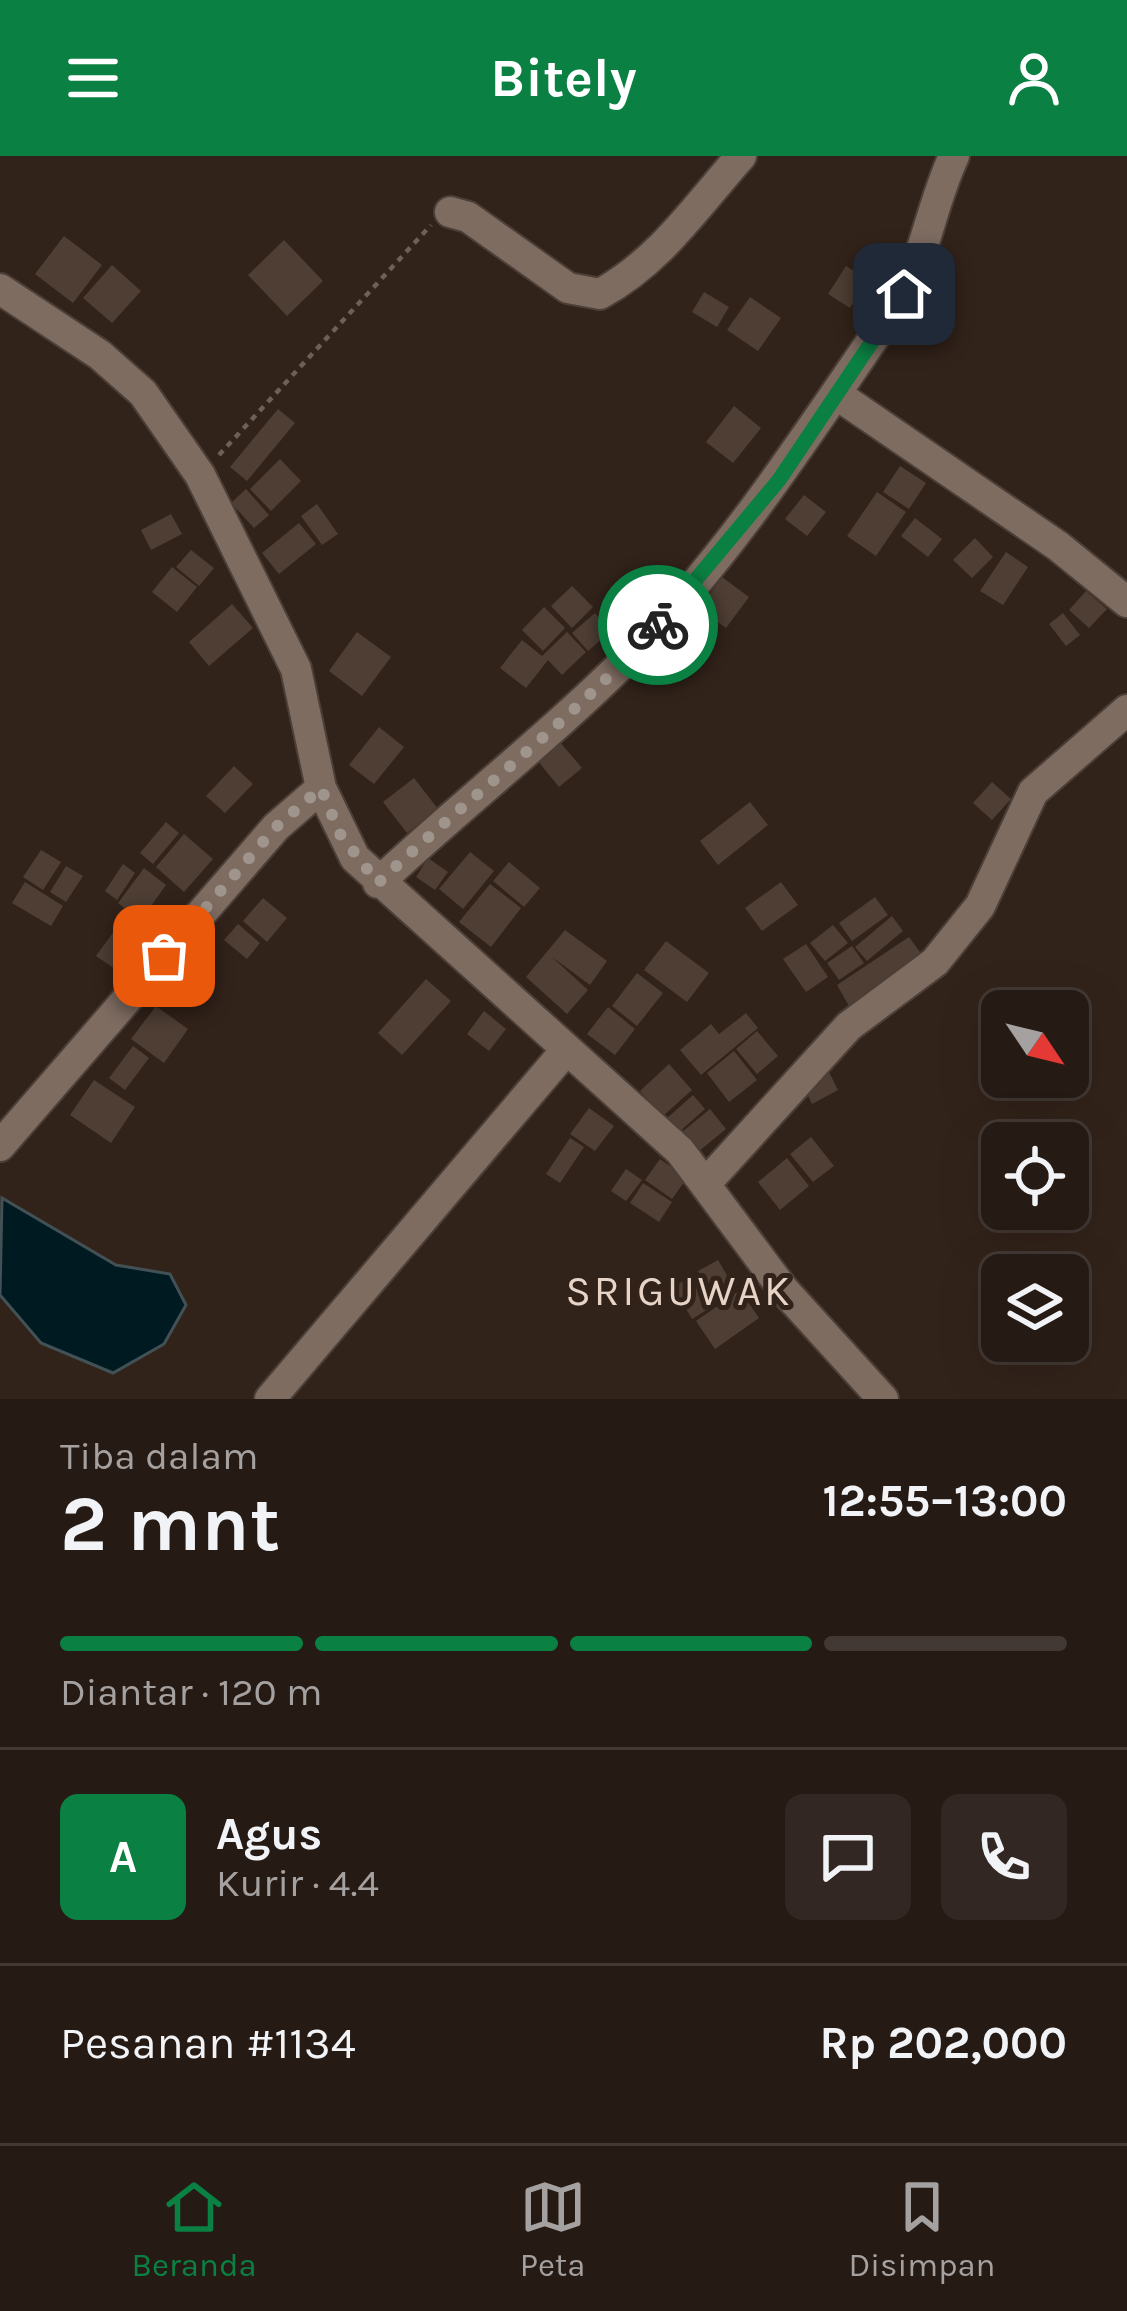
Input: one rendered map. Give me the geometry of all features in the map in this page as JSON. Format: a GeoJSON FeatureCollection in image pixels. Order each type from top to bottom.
{"type":"FeatureCollection","features":[{"type":"Feature","properties":{"kind":"street"},"geometry":{"type":"LineString","coordinates":[[450,212],[468,217],[568,288],[600,294],[639,272],[689,222],[741,156]]}},
{"type":"Feature","properties":{"kind":"street"},"geometry":{"type":"LineString","coordinates":[[378,883],[630,656],[722,554],[836,394],[920,262],[934,198],[954,156]]}},
{"type":"Feature","properties":{"kind":"street"},"geometry":{"type":"LineString","coordinates":[[0,289],[100,356],[143,393],[200,475],[296,669],[321,788],[340,834],[378,883],[648,1118],[707,1182],[783,1288],[883,1399]]}},
{"type":"Feature","properties":{"kind":"street"},"geometry":{"type":"LineString","coordinates":[[836,394],[1058,546],[1127,602]]}},
{"type":"Feature","properties":{"kind":"street"},"geometry":{"type":"LineString","coordinates":[[707,1182],[849,1026],[935,962],[980,906],[1034,792],[1127,710]]}},
{"type":"Feature","properties":{"kind":"street"},"geometry":{"type":"LineString","coordinates":[[0,1146],[276,827],[321,788]]}},
{"type":"Feature","properties":{"kind":"street"},"geometry":{"type":"LineString","coordinates":[[270,1399],[567,1049]]}},
{"type":"Feature","properties":{"kind":"path"},"geometry":{"type":"LineString","coordinates":[[200,475],[438,217],[450,212]]}},
{"type":"Feature","properties":{"kind":"water"},"geometry":{"type":"Polygon","coordinates":[[[2,1198],[116,1265],[170,1274],[186,1305],[164,1344],[113,1373],[41,1343],[0,1295],[2,1198]]]}},
{"type":"Feature","properties":{"kind":"building"},"geometry":{"type":"Polygon","coordinates":[[[64,236],[102,265],[73,303],[35,274],[64,236]]]}},
{"type":"Feature","properties":{"kind":"building"},"geometry":{"type":"Polygon","coordinates":[[[284,240],[323,281],[287,316],[248,275],[284,240]]]}},
{"type":"Feature","properties":{"kind":"building"},"geometry":{"type":"Polygon","coordinates":[[[112,265],[141,291],[112,323],[83,298],[112,265]]]}},
{"type":"Feature","properties":{"kind":"building"},"geometry":{"type":"Polygon","coordinates":[[[846,266],[868,280],[850,308],[828,294],[846,266]]]}},
{"type":"Feature","properties":{"kind":"building"},"geometry":{"type":"Polygon","coordinates":[[[704,292],[729,307],[717,327],[692,312],[704,292]]]}},
{"type":"Feature","properties":{"kind":"building"},"geometry":{"type":"Polygon","coordinates":[[[750,297],[781,318],[758,351],[727,330],[750,297]]]}},
{"type":"Feature","properties":{"kind":"building"},"geometry":{"type":"Polygon","coordinates":[[[734,406],[761,428],[733,463],[706,442],[734,406]]]}},
{"type":"Feature","properties":{"kind":"building"},"geometry":{"type":"Polygon","coordinates":[[[278,409],[295,423],[247,481],[230,467],[278,409]]]}},
{"type":"Feature","properties":{"kind":"building"},"geometry":{"type":"Polygon","coordinates":[[[280,459],[301,481],[271,511],[250,489],[280,459]]]}},
{"type":"Feature","properties":{"kind":"building"},"geometry":{"type":"Polygon","coordinates":[[[900,466],[926,483],[909,509],[883,492],[900,466]]]}},
{"type":"Feature","properties":{"kind":"building"},"geometry":{"type":"Polygon","coordinates":[[[246,489],[269,515],[254,528],[231,503],[246,489]]]}},
{"type":"Feature","properties":{"kind":"building"},"geometry":{"type":"Polygon","coordinates":[[[877,492],[906,512],[876,556],[847,536],[877,492]]]}},
{"type":"Feature","properties":{"kind":"building"},"geometry":{"type":"Polygon","coordinates":[[[804,495],[826,512],[807,536],[785,519],[804,495]]]}},
{"type":"Feature","properties":{"kind":"building"},"geometry":{"type":"Polygon","coordinates":[[[317,504],[338,534],[322,545],[301,516],[317,504]]]}},
{"type":"Feature","properties":{"kind":"building"},"geometry":{"type":"Polygon","coordinates":[[[171,514],[182,534],[151,550],[141,530],[171,514]]]}},
{"type":"Feature","properties":{"kind":"building"},"geometry":{"type":"Polygon","coordinates":[[[915,518],[942,539],[928,557],[901,536],[915,518]]]}},
{"type":"Feature","properties":{"kind":"building"},"geometry":{"type":"Polygon","coordinates":[[[299,523],[316,544],[279,574],[262,553],[299,523]]]}},
{"type":"Feature","properties":{"kind":"building"},"geometry":{"type":"Polygon","coordinates":[[[975,538],[993,557],[972,578],[953,560],[975,538]]]}},
{"type":"Feature","properties":{"kind":"building"},"geometry":{"type":"Polygon","coordinates":[[[191,550],[214,568],[199,586],[176,567],[191,550]]]}},
{"type":"Feature","properties":{"kind":"building"},"geometry":{"type":"Polygon","coordinates":[[[1006,552],[1028,567],[1003,605],[980,591],[1006,552]]]}},
{"type":"Feature","properties":{"kind":"building"},"geometry":{"type":"Polygon","coordinates":[[[172,567],[197,587],[177,612],[152,592],[172,567]]]}},
{"type":"Feature","properties":{"kind":"building"},"geometry":{"type":"Polygon","coordinates":[[[722,577],[749,597],[726,628],[699,609],[722,577]]]}},
{"type":"Feature","properties":{"kind":"building"},"geometry":{"type":"Polygon","coordinates":[[[572,586],[593,607],[572,628],[551,606],[572,586]]]}},
{"type":"Feature","properties":{"kind":"building"},"geometry":{"type":"Polygon","coordinates":[[[1086,591],[1107,609],[1089,628],[1069,610],[1086,591]]]}},
{"type":"Feature","properties":{"kind":"building"},"geometry":{"type":"Polygon","coordinates":[[[232,604],[253,628],[209,666],[189,642],[232,604]]]}},
{"type":"Feature","properties":{"kind":"building"},"geometry":{"type":"Polygon","coordinates":[[[544,607],[565,628],[543,651],[522,630],[544,607]]]}},
{"type":"Feature","properties":{"kind":"building"},"geometry":{"type":"Polygon","coordinates":[[[595,613],[611,631],[588,651],[572,633],[595,613]]]}},
{"type":"Feature","properties":{"kind":"building"},"geometry":{"type":"Polygon","coordinates":[[[1063,613],[1080,635],[1066,646],[1049,624],[1063,613]]]}},
{"type":"Feature","properties":{"kind":"building"},"geometry":{"type":"Polygon","coordinates":[[[357,632],[391,657],[362,696],[329,671],[357,632]]]}},
{"type":"Feature","properties":{"kind":"building"},"geometry":{"type":"Polygon","coordinates":[[[567,632],[586,652],[562,675],[548,660],[526,688],[500,668],[522,640],[542,656],[567,632]]]}},
{"type":"Feature","properties":{"kind":"building"},"geometry":{"type":"Polygon","coordinates":[[[379,727],[404,747],[374,784],[349,765],[379,727]]]}},
{"type":"Feature","properties":{"kind":"building"},"geometry":{"type":"Polygon","coordinates":[[[559,741],[582,768],[559,787],[537,760],[559,741]]]}},
{"type":"Feature","properties":{"kind":"building"},"geometry":{"type":"Polygon","coordinates":[[[234,766],[253,784],[225,813],[206,796],[234,766]]]}},
{"type":"Feature","properties":{"kind":"building"},"geometry":{"type":"Polygon","coordinates":[[[414,778],[438,809],[407,833],[383,802],[414,778]]]}},
{"type":"Feature","properties":{"kind":"building"},"geometry":{"type":"Polygon","coordinates":[[[992,782],[1011,799],[992,820],[973,803],[992,782]]]}},
{"type":"Feature","properties":{"kind":"building"},"geometry":{"type":"Polygon","coordinates":[[[750,802],[768,825],[718,865],[700,841],[750,802]]]}},
{"type":"Feature","properties":{"kind":"building"},"geometry":{"type":"Polygon","coordinates":[[[166,822],[179,833],[153,864],[140,853],[166,822]]]}},
{"type":"Feature","properties":{"kind":"building"},"geometry":{"type":"Polygon","coordinates":[[[184,834],[213,859],[184,892],[156,867],[184,834]]]}},
{"type":"Feature","properties":{"kind":"building"},"geometry":{"type":"Polygon","coordinates":[[[41,850],[61,862],[43,890],[23,877],[41,850]]]}},
{"type":"Feature","properties":{"kind":"building"},"geometry":{"type":"Polygon","coordinates":[[[470,852],[494,871],[463,909],[439,889],[470,852]]]}},
{"type":"Feature","properties":{"kind":"building"},"geometry":{"type":"Polygon","coordinates":[[[428,858],[448,872],[435,890],[416,877],[428,858]]]}},
{"type":"Feature","properties":{"kind":"building"},"geometry":{"type":"Polygon","coordinates":[[[509,862],[540,888],[524,907],[493,881],[509,862]]]}},
{"type":"Feature","properties":{"kind":"building"},"geometry":{"type":"Polygon","coordinates":[[[123,864],[135,873],[117,900],[105,891],[123,864]]]}},
{"type":"Feature","properties":{"kind":"building"},"geometry":{"type":"Polygon","coordinates":[[[66,866],[83,876],[66,902],[50,892],[66,866]]]}},
{"type":"Feature","properties":{"kind":"building"},"geometry":{"type":"Polygon","coordinates":[[[144,868],[166,885],[141,920],[118,903],[144,868]]]}},
{"type":"Feature","properties":{"kind":"building"},"geometry":{"type":"Polygon","coordinates":[[[25,882],[63,906],[51,926],[12,903],[25,882]]]}},
{"type":"Feature","properties":{"kind":"building"},"geometry":{"type":"Polygon","coordinates":[[[781,882],[798,905],[762,931],[745,908],[781,882]]]}},
{"type":"Feature","properties":{"kind":"building"},"geometry":{"type":"Polygon","coordinates":[[[490,884],[521,908],[491,947],[459,922],[490,884]]]}},
{"type":"Feature","properties":{"kind":"building"},"geometry":{"type":"Polygon","coordinates":[[[875,897],[888,915],[852,941],[839,923],[875,897]]]}},
{"type":"Feature","properties":{"kind":"building"},"geometry":{"type":"Polygon","coordinates":[[[263,898],[287,918],[267,942],[243,921],[263,898]]]}},
{"type":"Feature","properties":{"kind":"building"},"geometry":{"type":"Polygon","coordinates":[[[892,916],[903,931],[867,961],[855,947],[892,916]]]}},
{"type":"Feature","properties":{"kind":"building"},"geometry":{"type":"Polygon","coordinates":[[[123,919],[145,936],[118,971],[96,956],[123,919]]]}},
{"type":"Feature","properties":{"kind":"building"},"geometry":{"type":"Polygon","coordinates":[[[238,924],[260,943],[247,959],[224,940],[238,924]]]}},
{"type":"Feature","properties":{"kind":"building"},"geometry":{"type":"Polygon","coordinates":[[[833,925],[848,943],[825,961],[810,943],[833,925]]]}},
{"type":"Feature","properties":{"kind":"building"},"geometry":{"type":"Polygon","coordinates":[[[565,930],[607,961],[590,985],[552,957],[588,990],[567,1014],[526,977],[565,930]]]}},
{"type":"Feature","properties":{"kind":"building"},"geometry":{"type":"Polygon","coordinates":[[[909,937],[925,959],[849,1006],[837,985],[909,937]]]}},
{"type":"Feature","properties":{"kind":"building"},"geometry":{"type":"Polygon","coordinates":[[[666,941],[709,973],[687,1002],[644,970],[666,941]]]}},
{"type":"Feature","properties":{"kind":"building"},"geometry":{"type":"Polygon","coordinates":[[[806,944],[828,977],[806,992],[783,959],[806,944]]]}},
{"type":"Feature","properties":{"kind":"building"},"geometry":{"type":"Polygon","coordinates":[[[852,946],[864,963],[839,980],[827,963],[852,946]]]}},
{"type":"Feature","properties":{"kind":"building"},"geometry":{"type":"Polygon","coordinates":[[[637,973],[663,993],[637,1026],[612,1006],[637,973]]]}},
{"type":"Feature","properties":{"kind":"building"},"geometry":{"type":"Polygon","coordinates":[[[426,979],[451,1001],[402,1055],[378,1033],[426,979]]]}},
{"type":"Feature","properties":{"kind":"building"},"geometry":{"type":"Polygon","coordinates":[[[156,1006],[188,1029],[164,1063],[131,1039],[156,1006]]]}},
{"type":"Feature","properties":{"kind":"building"},"geometry":{"type":"Polygon","coordinates":[[[608,1007],[635,1029],[615,1055],[587,1034],[608,1007]]]}},
{"type":"Feature","properties":{"kind":"building"},"geometry":{"type":"Polygon","coordinates":[[[484,1011],[506,1029],[489,1051],[467,1034],[484,1011]]]}},
{"type":"Feature","properties":{"kind":"building"},"geometry":{"type":"Polygon","coordinates":[[[746,1013],[758,1028],[701,1075],[680,1050],[711,1024],[719,1034],[746,1013]]]}},
{"type":"Feature","properties":{"kind":"building"},"geometry":{"type":"Polygon","coordinates":[[[757,1031],[778,1056],[757,1074],[736,1049],[757,1031]]]}},
{"type":"Feature","properties":{"kind":"building"},"geometry":{"type":"Polygon","coordinates":[[[133,1046],[149,1058],[125,1090],[109,1078],[133,1046]]]}},
{"type":"Feature","properties":{"kind":"building"},"geometry":{"type":"Polygon","coordinates":[[[734,1051],[757,1080],[729,1102],[707,1073],[734,1051]]]}},
{"type":"Feature","properties":{"kind":"building"},"geometry":{"type":"Polygon","coordinates":[[[669,1064],[692,1090],[663,1116],[640,1091],[669,1064]]]}},
{"type":"Feature","properties":{"kind":"building"},"geometry":{"type":"Polygon","coordinates":[[[829,1072],[838,1090],[812,1104],[803,1085],[829,1072]]]}},
{"type":"Feature","properties":{"kind":"building"},"geometry":{"type":"Polygon","coordinates":[[[94,1080],[135,1107],[111,1143],[70,1115],[94,1080]]]}},
{"type":"Feature","properties":{"kind":"building"},"geometry":{"type":"Polygon","coordinates":[[[693,1095],[705,1109],[678,1133],[666,1119],[693,1095]]]}},
{"type":"Feature","properties":{"kind":"building"},"geometry":{"type":"Polygon","coordinates":[[[589,1108],[614,1126],[595,1151],[570,1134],[589,1108]]]}},
{"type":"Feature","properties":{"kind":"building"},"geometry":{"type":"Polygon","coordinates":[[[710,1109],[726,1129],[698,1152],[682,1132],[710,1109]]]}},
{"type":"Feature","properties":{"kind":"building"},"geometry":{"type":"Polygon","coordinates":[[[811,1137],[834,1166],[813,1182],[790,1154],[811,1137]]]}},
{"type":"Feature","properties":{"kind":"building"},"geometry":{"type":"Polygon","coordinates":[[[570,1138],[584,1147],[560,1183],[546,1174],[570,1138]]]}},
{"type":"Feature","properties":{"kind":"building"},"geometry":{"type":"Polygon","coordinates":[[[787,1158],[809,1186],[780,1210],[758,1182],[787,1158]]]}},
{"type":"Feature","properties":{"kind":"building"},"geometry":{"type":"Polygon","coordinates":[[[660,1159],[687,1178],[672,1199],[645,1180],[660,1159]]]}},
{"type":"Feature","properties":{"kind":"building"},"geometry":{"type":"Polygon","coordinates":[[[626,1169],[642,1180],[626,1201],[611,1191],[626,1169]]]}},
{"type":"Feature","properties":{"kind":"building"},"geometry":{"type":"Polygon","coordinates":[[[643,1183],[672,1202],[659,1222],[630,1203],[643,1183]]]}},
{"type":"Feature","properties":{"kind":"building"},"geometry":{"type":"Polygon","coordinates":[[[718,1260],[735,1289],[714,1301],[698,1271],[718,1260]]]}},
{"type":"Feature","properties":{"kind":"building"},"geometry":{"type":"Polygon","coordinates":[[[694,1275],[713,1306],[692,1319],[673,1287],[694,1275]]]}},
{"type":"Feature","properties":{"kind":"building"},"geometry":{"type":"Polygon","coordinates":[[[740,1290],[759,1318],[715,1349],[696,1321],[740,1290]]]}},
{"type":"Feature","properties":{"kind":"way so far"},"geometry":{"type":"LineString","coordinates":[[164,956],[276,827],[321,788],[340,834],[378,883],[452,812],[546,736],[658,625]]}},
{"type":"Feature","properties":{"kind":"district","name":"SRIGUWAK"},"geometry":{"type":"Point","coordinates":[679,1291]}},
{"type":"Feature","properties":{"kind":"route"},"geometry":{"type":"LineString","coordinates":[[658,625],[722,554],[779,480],[904,294]]}}]}
